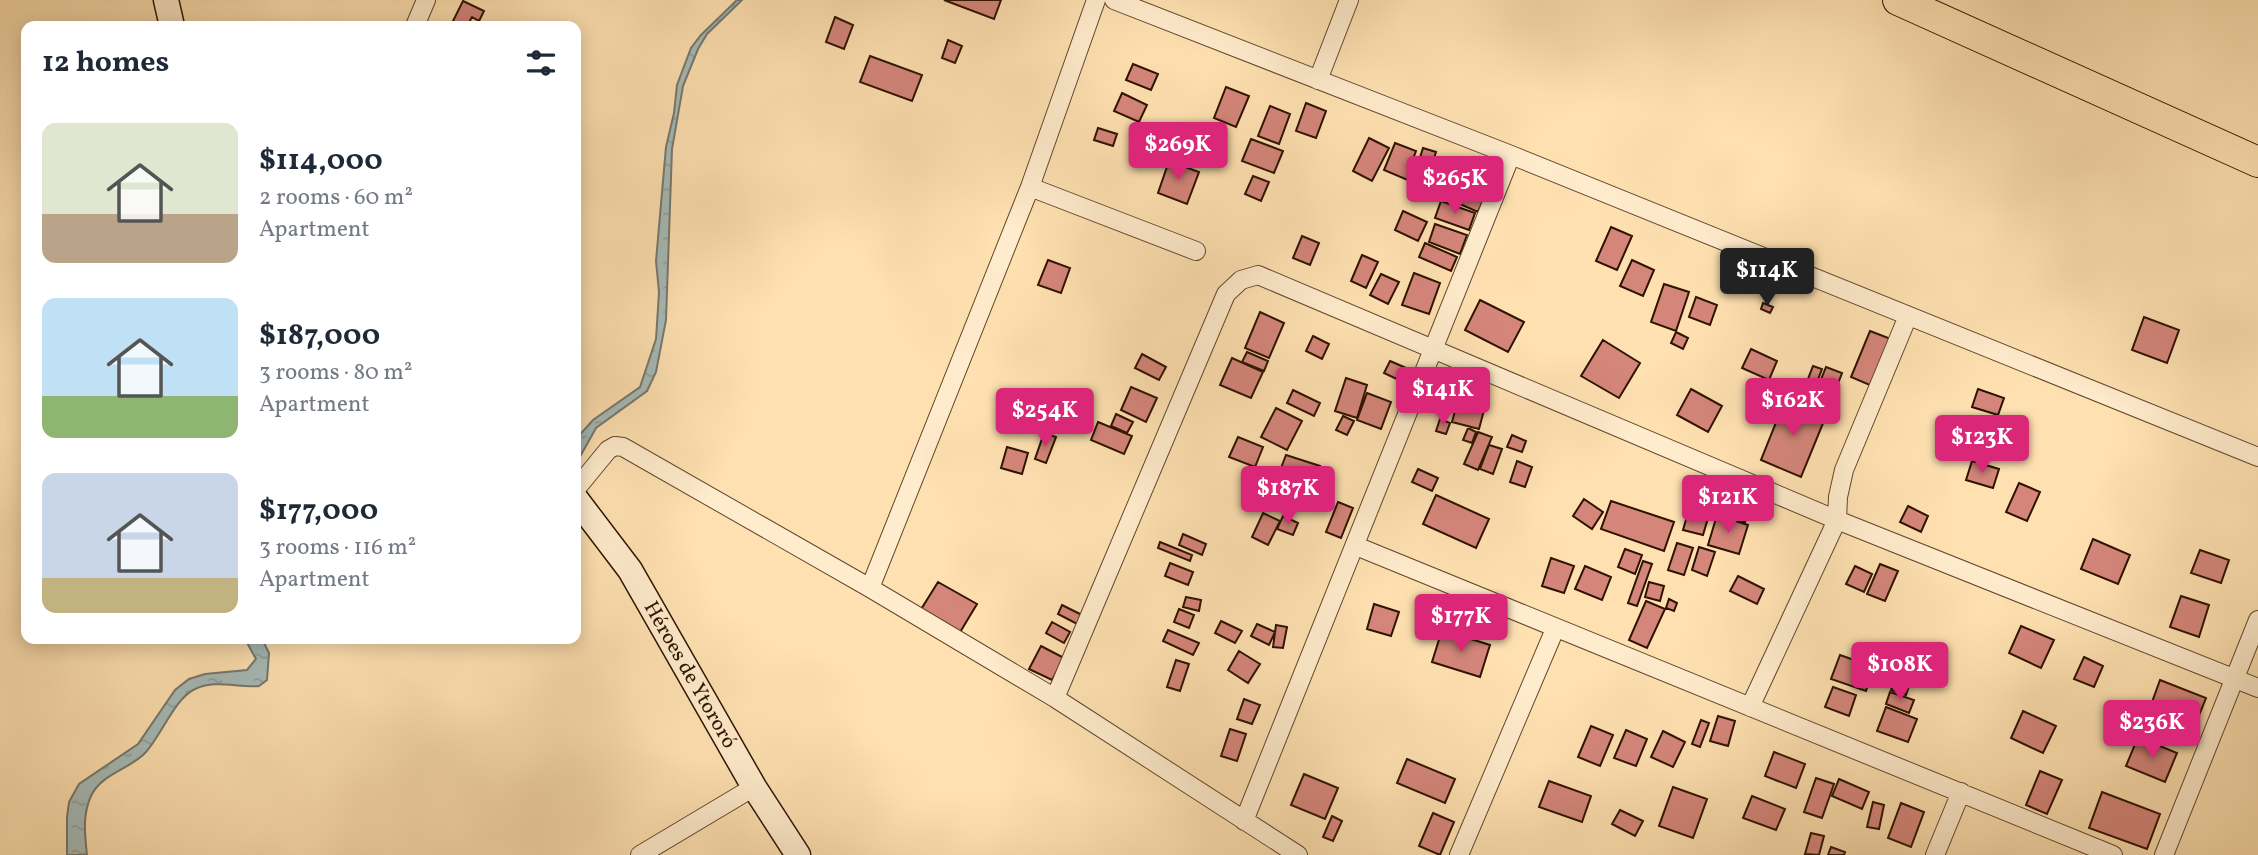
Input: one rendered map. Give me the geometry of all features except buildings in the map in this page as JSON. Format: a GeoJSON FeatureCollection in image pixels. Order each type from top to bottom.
{"type":"FeatureCollection","features":[{"type":"Feature","properties":{"kind":"highway"},"geometry":{"type":"LineString","coordinates":[[1898,0],[2258,162]]}},
{"type":"Feature","properties":{"kind":"main road"},"geometry":{"type":"LineString","coordinates":[[166,0],[171,21]]}},
{"type":"Feature","properties":{"kind":"main road","name":"Héroes de Ytororó"},"geometry":{"type":"LineString","coordinates":[[581,506],[630,570],[754,787],[798,855]]}},
{"type":"Feature","properties":{"kind":"street"},"geometry":{"type":"LineString","coordinates":[[417,21],[426,0]]}},
{"type":"Feature","properties":{"kind":"street"},"geometry":{"type":"LineString","coordinates":[[870,587],[1030,187],[1096,0]]}},
{"type":"Feature","properties":{"kind":"street"},"geometry":{"type":"LineString","coordinates":[[1114,0],[1511,155],[2258,457]]}},
{"type":"Feature","properties":{"kind":"street"},"geometry":{"type":"LineString","coordinates":[[1318,80],[1349,0]]}},
{"type":"Feature","properties":{"kind":"street"},"geometry":{"type":"LineString","coordinates":[[1244,821],[1511,155]]}},
{"type":"Feature","properties":{"kind":"street"},"geometry":{"type":"LineString","coordinates":[[1030,187],[1196,251]]}},
{"type":"Feature","properties":{"kind":"street"},"geometry":{"type":"LineString","coordinates":[[1055,698],[1226,294],[1241,280],[1258,275],[1837,520],[2258,688]]}},
{"type":"Feature","properties":{"kind":"street"},"geometry":{"type":"LineString","coordinates":[[1750,707],[1837,520],[1844,470],[1908,316]]}},
{"type":"Feature","properties":{"kind":"street"},"geometry":{"type":"LineString","coordinates":[[581,483],[608,450],[615,446],[622,447],[870,587],[1055,698],[1298,855]]}},
{"type":"Feature","properties":{"kind":"street"},"geometry":{"type":"LineString","coordinates":[[1356,546],[2113,855]]}},
{"type":"Feature","properties":{"kind":"street"},"geometry":{"type":"LineString","coordinates":[[2164,855],[2258,620]]}},
{"type":"Feature","properties":{"kind":"street"},"geometry":{"type":"LineString","coordinates":[[1459,855],[1555,629]]}},
{"type":"Feature","properties":{"kind":"street"},"geometry":{"type":"LineString","coordinates":[[640,855],[754,787]]}},
{"type":"Feature","properties":{"kind":"street"},"geometry":{"type":"LineString","coordinates":[[1935,855],[1961,792]]}},
{"type":"Feature","properties":{"kind":"water"},"geometry":{"type":"Polygon","coordinates":[[[737,0],[742,0],[707,34],[683,86],[672,149],[666,320],[656,372],[647,391],[596,428],[581,455],[581,433],[593,420],[640,387],[656,339],[659,292],[656,261],[666,147],[677,85],[691,48],[737,0]]]}},
{"type":"Feature","properties":{"kind":"water"},"geometry":{"type":"Polygon","coordinates":[[[248,644],[264,644],[269,653],[267,680],[259,686],[219,684],[195,689],[181,700],[139,759],[96,788],[88,803],[85,818],[87,855],[67,855],[69,802],[79,784],[138,744],[175,690],[189,679],[205,674],[247,670],[256,659],[248,644]]]}}]}
